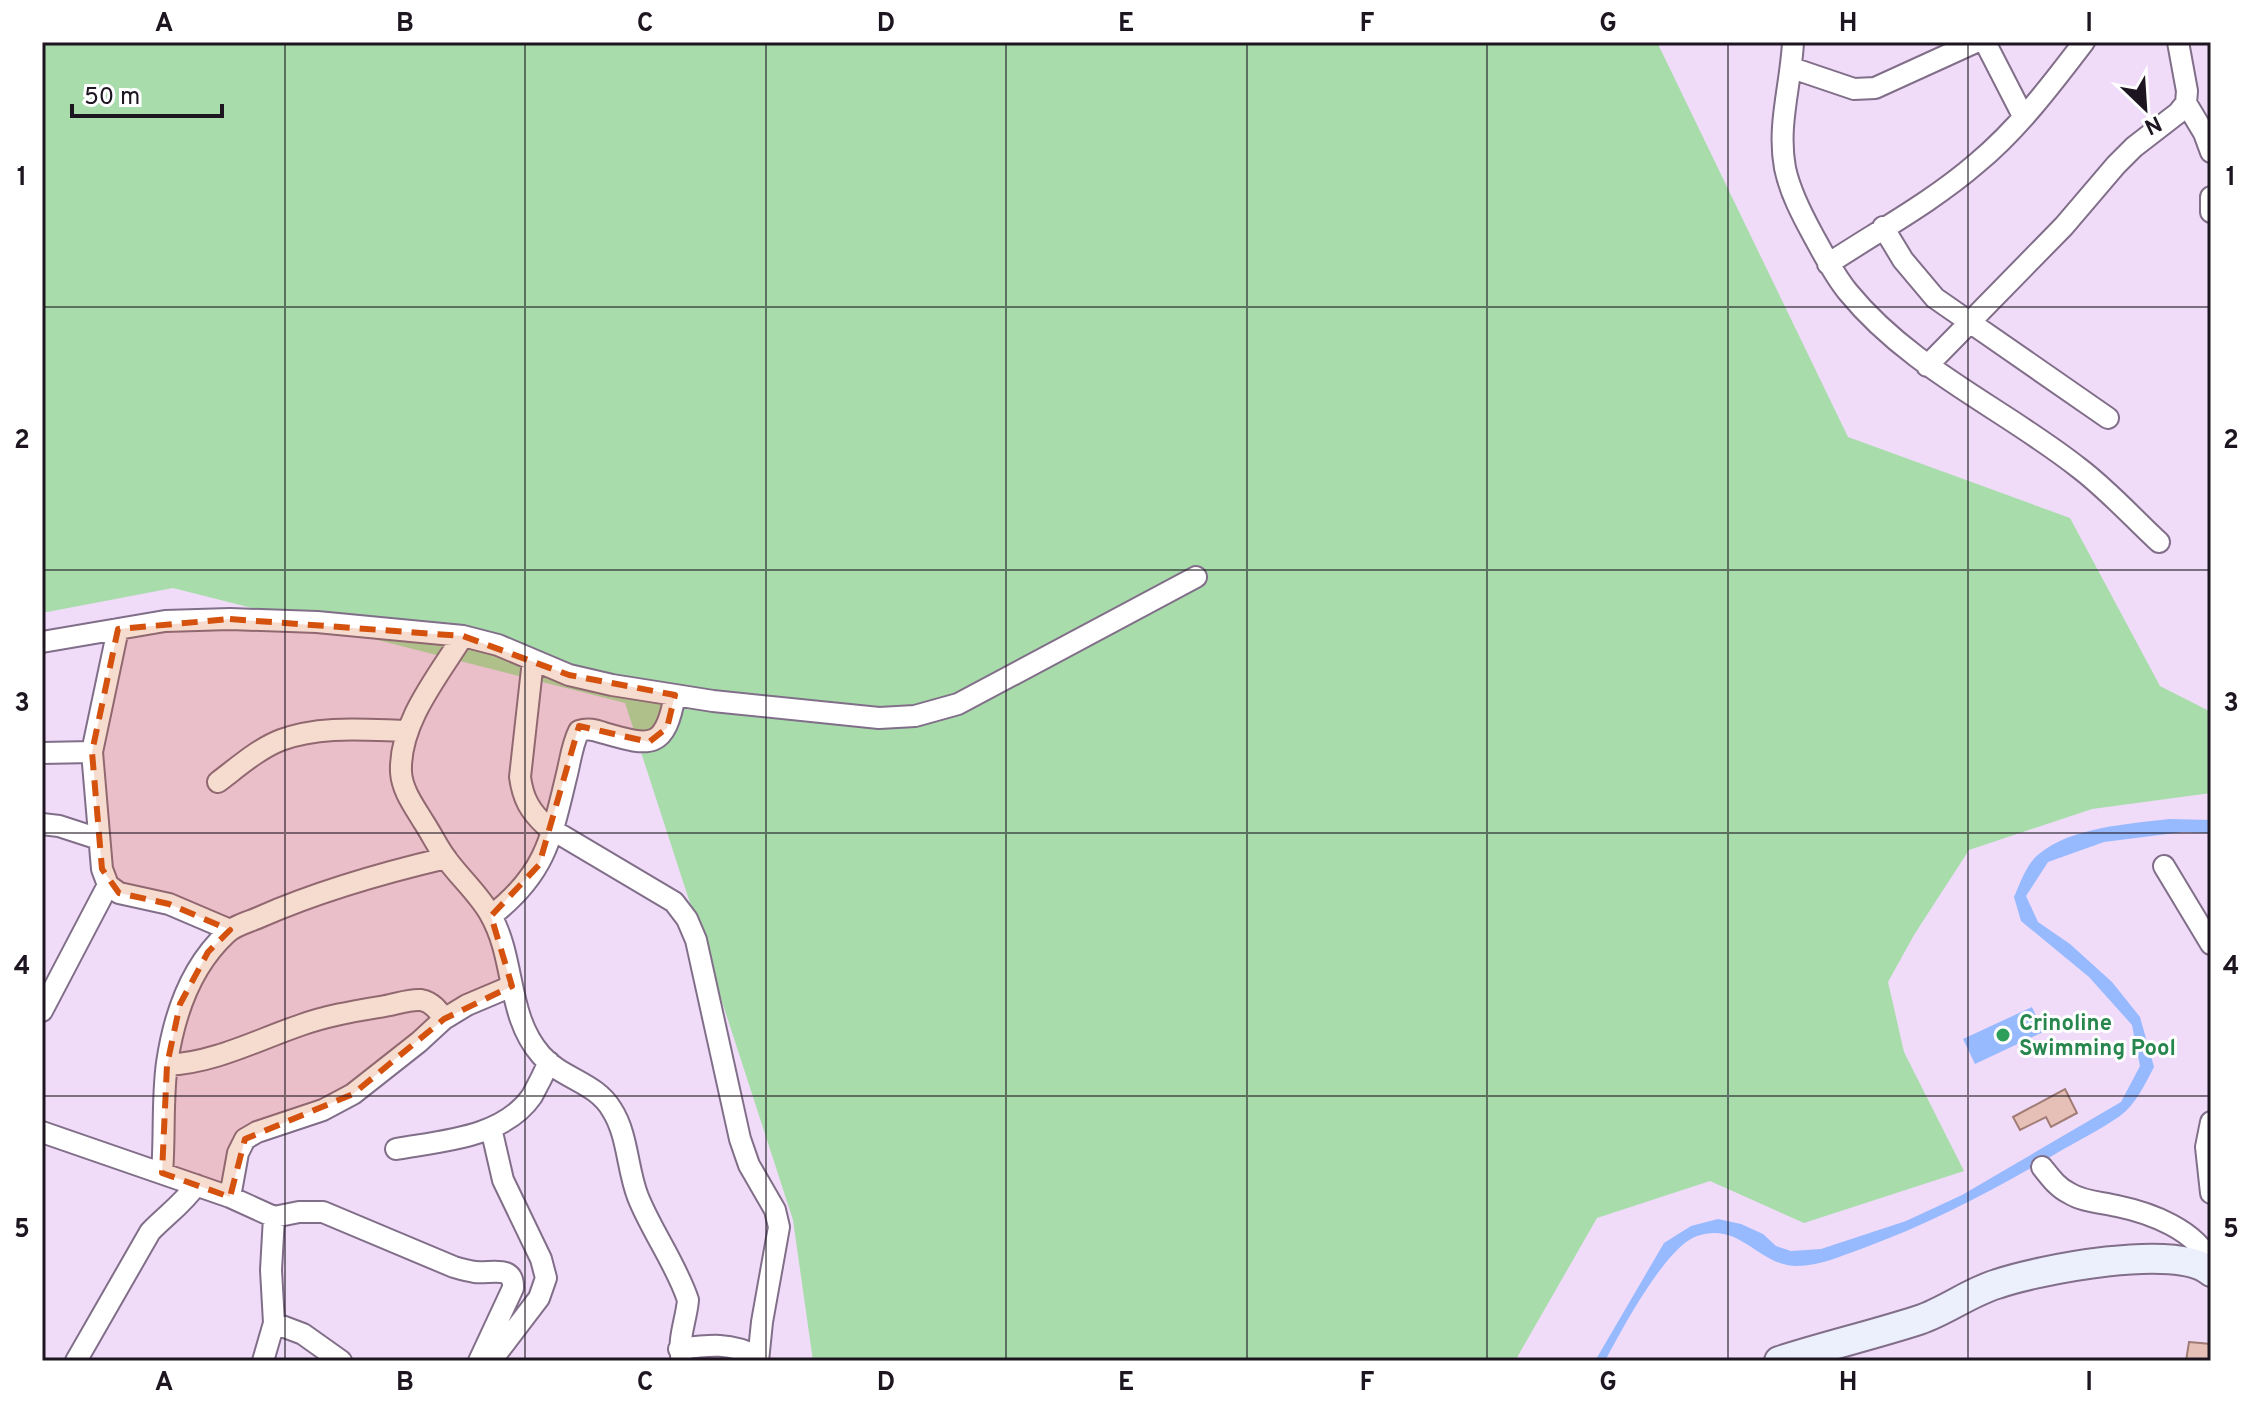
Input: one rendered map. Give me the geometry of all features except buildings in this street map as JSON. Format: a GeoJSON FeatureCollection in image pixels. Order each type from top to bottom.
{"type":"FeatureCollection","features":[{"type":"Feature","properties":{"kind":"street"},"geometry":{"type":"LineString","coordinates":[[1793,42],[1792,68],[1782,121],[1785,169],[1798,208],[1847,292],[1927,366],[2080,469],[2159,542]]}},
{"type":"Feature","properties":{"kind":"street"},"geometry":{"type":"LineString","coordinates":[[1792,68],[1854,89],[1875,88],[1976,42]]}},
{"type":"Feature","properties":{"kind":"street"},"geometry":{"type":"LineString","coordinates":[[1985,42],[2023,116]]}},
{"type":"Feature","properties":{"kind":"street"},"geometry":{"type":"LineString","coordinates":[[1828,264],[1935,197],[1980,161],[2023,116],[2084,42]]}},
{"type":"Feature","properties":{"kind":"street"},"geometry":{"type":"LineString","coordinates":[[1927,366],[2064,226],[2116,165],[2186,103],[2187,91],[2178,42]]}},
{"type":"Feature","properties":{"kind":"street"},"geometry":{"type":"LineString","coordinates":[[2186,103],[2211,152]]}},
{"type":"Feature","properties":{"kind":"street"},"geometry":{"type":"LineString","coordinates":[[2211,197],[2211,212]]}},
{"type":"Feature","properties":{"kind":"street"},"geometry":{"type":"LineString","coordinates":[[1883,227],[1917,279],[1935,298],[2108,418]]}},
{"type":"Feature","properties":{"kind":"street"},"geometry":{"type":"LineString","coordinates":[[42,642],[165,621],[230,619],[317,622],[463,636],[498,645],[569,675],[675,695],[879,718],[915,716],[958,704],[1009,679],[1196,577]]}},
{"type":"Feature","properties":{"kind":"street"},"geometry":{"type":"LineString","coordinates":[[118,629],[92,752],[102,869],[108,885],[119,893],[169,904],[230,930]]}},
{"type":"Feature","properties":{"kind":"street"},"geometry":{"type":"LineString","coordinates":[[463,636],[408,731],[401,753],[401,776],[409,798],[446,858],[491,916],[503,945],[517,1011],[526,1034],[560,1072],[589,1086],[605,1099],[615,1113],[636,1193],[688,1300],[680,1333],[680,1355],[728,1344],[758,1359],[779,1227],[775,1210],[749,1165],[740,1139],[696,940],[687,919],[674,902],[554,831],[531,812],[522,794],[520,777],[533,660]]}},
{"type":"Feature","properties":{"kind":"street"},"geometry":{"type":"LineString","coordinates":[[491,916],[515,898],[539,865],[554,831],[579,731],[588,728],[638,743],[649,742],[660,737],[667,728],[675,695]]}},
{"type":"Feature","properties":{"kind":"street"},"geometry":{"type":"LineString","coordinates":[[218,782],[280,740],[308,732],[408,731]]}},
{"type":"Feature","properties":{"kind":"street"},"geometry":{"type":"LineString","coordinates":[[42,753],[92,752]]}},
{"type":"Feature","properties":{"kind":"street"},"geometry":{"type":"LineString","coordinates":[[42,824],[99,839]]}},
{"type":"Feature","properties":{"kind":"street"},"geometry":{"type":"LineString","coordinates":[[162,1173],[167,1065],[180,1004],[190,980],[208,952],[230,930],[290,904],[401,868],[446,858]]}},
{"type":"Feature","properties":{"kind":"street"},"geometry":{"type":"LineString","coordinates":[[2164,866],[2211,944]]}},
{"type":"Feature","properties":{"kind":"street"},"geometry":{"type":"LineString","coordinates":[[42,1011],[108,885]]}},
{"type":"Feature","properties":{"kind":"street"},"geometry":{"type":"LineString","coordinates":[[230,1197],[238,1153],[245,1139],[323,1110],[353,1094],[444,1019],[467,1005],[512,986]]}},
{"type":"Feature","properties":{"kind":"street"},"geometry":{"type":"LineString","coordinates":[[167,1065],[210,1057],[348,1011],[407,1001],[423,1000],[435,1006],[444,1019]]}},
{"type":"Feature","properties":{"kind":"street"},"geometry":{"type":"LineString","coordinates":[[396,1149],[463,1137],[491,1128],[513,1115],[531,1098],[549,1062]]}},
{"type":"Feature","properties":{"kind":"street"},"geometry":{"type":"LineString","coordinates":[[2211,1122],[2206,1147],[2211,1193]]}},
{"type":"Feature","properties":{"kind":"street"},"geometry":{"type":"LineString","coordinates":[[491,1128],[503,1180],[535,1245],[546,1278],[539,1298],[491,1361]]}},
{"type":"Feature","properties":{"kind":"street"},"geometry":{"type":"LineString","coordinates":[[42,1132],[230,1197],[274,1217],[299,1212],[323,1212],[454,1267],[510,1274],[513,1288],[479,1361]]}},
{"type":"Feature","properties":{"kind":"street"},"geometry":{"type":"LineString","coordinates":[[1779,1361],[1922,1319],[1994,1284],[2043,1271],[2113,1261],[2157,1259],[2205,1266],[2210,1259],[2197,1243],[2171,1225],[2146,1214],[2071,1195],[2056,1184],[2042,1167]]}},
{"type":"Feature","properties":{"kind":"street"},"geometry":{"type":"LineString","coordinates":[[76,1361],[92,1328],[150,1232],[186,1199],[196,1185]]}},
{"type":"Feature","properties":{"kind":"street"},"geometry":{"type":"LineString","coordinates":[[263,1361],[274,1323],[271,1270],[274,1217]]}},
{"type":"Feature","properties":{"kind":"street"},"geometry":{"type":"LineString","coordinates":[[274,1323],[303,1334],[341,1361]]}},
{"type":"Feature","properties":{"kind":"highlighted area"},"geometry":{"type":"Polygon","coordinates":[[[230,619],[463,636],[569,675],[675,695],[667,728],[649,742],[579,726],[539,865],[491,916],[512,986],[444,1019],[353,1094],[245,1139],[230,1197],[162,1173],[167,1065],[180,1004],[208,952],[230,930],[169,904],[119,893],[102,869],[92,752],[118,629],[230,619]]]}},
{"type":"Feature","properties":{"kind":"green space"},"geometry":{"type":"Polygon","coordinates":[[[42,42],[1657,42],[1848,437],[2070,518],[2160,686],[2211,712],[2211,793],[2092,809],[1969,850],[1914,935],[1888,982],[1904,1052],[1964,1171],[1804,1223],[1710,1181],[1597,1218],[1515,1361],[813,1361],[793,1220],[625,703],[173,588],[42,613],[42,42]]]}},
{"type":"Feature","properties":{"kind":"water"},"geometry":{"type":"Polygon","coordinates":[[[2169,819],[2211,820],[2211,833],[2183,832],[2104,842],[2048,862],[2026,896],[2038,922],[2070,944],[2112,982],[2140,1017],[2154,1067],[2126,1111],[2097,1131],[1961,1206],[1912,1229],[1830,1260],[1805,1266],[1783,1264],[1726,1234],[1697,1236],[1685,1243],[1658,1272],[1605,1361],[1595,1361],[1664,1243],[1691,1226],[1718,1219],[1741,1224],[1763,1234],[1776,1246],[1791,1251],[1821,1249],[1906,1221],[1962,1195],[2121,1102],[2140,1066],[2132,1025],[2089,977],[2021,921],[2014,897],[2031,863],[2052,845],[2101,828],[2169,819]]]}},
{"type":"Feature","properties":{"kind":"water","name":"Crinoline Swimming Pool"},"geometry":{"type":"Polygon","coordinates":[[[2032,1007],[2043,1032],[1975,1064],[1963,1039],[2032,1007]]]}},
{"type":"Feature","properties":{"kind":"place","name":"Crinoline Swimming Pool"},"geometry":{"type":"Point","coordinates":[2003,1035]}}]}
